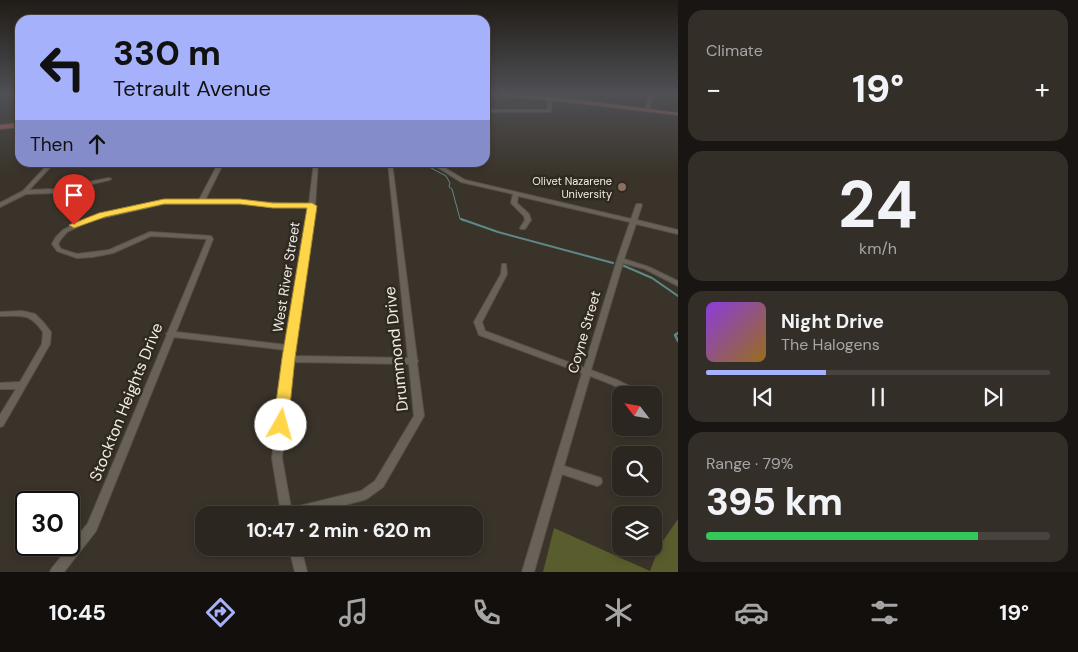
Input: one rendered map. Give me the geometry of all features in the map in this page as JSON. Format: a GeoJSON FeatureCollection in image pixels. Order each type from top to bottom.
{"type":"FeatureCollection","features":[{"type":"Feature","properties":{"kind":"main road"},"geometry":{"type":"LineString","coordinates":[[0,127],[15,126]]}},
{"type":"Feature","properties":{"kind":"street"},"geometry":{"type":"LineString","coordinates":[[0,205],[25,192],[48,167]]}},
{"type":"Feature","properties":{"kind":"street"},"geometry":{"type":"LineString","coordinates":[[219,167],[201,202],[312,206]]}},
{"type":"Feature","properties":{"kind":"street","name":"West River Street"},"geometry":{"type":"LineString","coordinates":[[285,506],[277,458],[288,358],[312,206],[316,167]]}},
{"type":"Feature","properties":{"kind":"street","name":"Drummond Drive"},"geometry":{"type":"LineString","coordinates":[[321,506],[364,495],[379,484],[420,416],[390,167]]}},
{"type":"Feature","properties":{"kind":"street"},"geometry":{"type":"LineString","coordinates":[[439,167],[463,181],[678,232]]}},
{"type":"Feature","properties":{"kind":"street"},"geometry":{"type":"LineString","coordinates":[[25,192],[54,191],[109,179]]}},
{"type":"Feature","properties":{"kind":"street"},"geometry":{"type":"LineString","coordinates":[[516,194],[514,203],[527,215],[528,220],[523,228]]}},
{"type":"Feature","properties":{"kind":"street","name":"Stockton Heights Drive"},"geometry":{"type":"LineString","coordinates":[[56,572],[92,527],[210,239],[208,237],[146,235],[111,252],[77,256],[58,250],[56,244],[58,238],[65,231],[87,220],[164,202],[201,202]]}},
{"type":"Feature","properties":{"kind":"street","name":"Coyne Street"},"geometry":{"type":"LineString","coordinates":[[528,572],[620,260],[639,206]]}},
{"type":"Feature","properties":{"kind":"street"},"geometry":{"type":"LineString","coordinates":[[620,260],[647,268],[678,284]]}},
{"type":"Feature","properties":{"kind":"street"},"geometry":{"type":"LineString","coordinates":[[504,265],[504,274],[478,322],[482,333],[622,386]]}},
{"type":"Feature","properties":{"kind":"street"},"geometry":{"type":"LineString","coordinates":[[0,314],[30,314],[38,318],[47,332],[46,344],[0,423]]}},
{"type":"Feature","properties":{"kind":"street"},"geometry":{"type":"LineString","coordinates":[[170,334],[290,348]]}},
{"type":"Feature","properties":{"kind":"street"},"geometry":{"type":"LineString","coordinates":[[288,358],[414,361]]}},
{"type":"Feature","properties":{"kind":"street"},"geometry":{"type":"LineString","coordinates":[[0,386],[22,385]]}},
{"type":"Feature","properties":{"kind":"street"},"geometry":{"type":"LineString","coordinates":[[558,468],[597,481]]}},
{"type":"Feature","properties":{"kind":"street"},"geometry":{"type":"LineString","coordinates":[[297,556],[301,572]]}},
{"type":"Feature","properties":{"kind":"green space"},"geometry":{"type":"Polygon","coordinates":[[[678,519],[678,572],[543,572],[554,528],[612,554],[612,556],[617,556],[650,571],[656,556],[662,556],[662,542],[678,519]]]}},
{"type":"Feature","properties":{"kind":"waterway"},"geometry":{"type":"LineString","coordinates":[[429,167],[446,176],[450,183],[449,187],[452,189],[460,219],[464,221]]}},
{"type":"Feature","properties":{"kind":"waterway"},"geometry":{"type":"LineString","coordinates":[[461,219],[498,232],[613,263]]}},
{"type":"Feature","properties":{"kind":"waterway"},"geometry":{"type":"LineString","coordinates":[[622,265],[652,278],[678,296]]}},
{"type":"Feature","properties":{"kind":"waterway"},"geometry":{"type":"LineString","coordinates":[[678,333],[675,335],[678,341]]}},
{"type":"Feature","properties":{"kind":"place","name":"Olivet Nazarene University"},"geometry":{"type":"Point","coordinates":[622,187]}},
{"type":"Feature","properties":{"kind":"route"},"geometry":{"type":"LineString","coordinates":[[74,225],[102,215],[164,202],[247,202],[312,206],[288,358],[281,425]]}}]}
